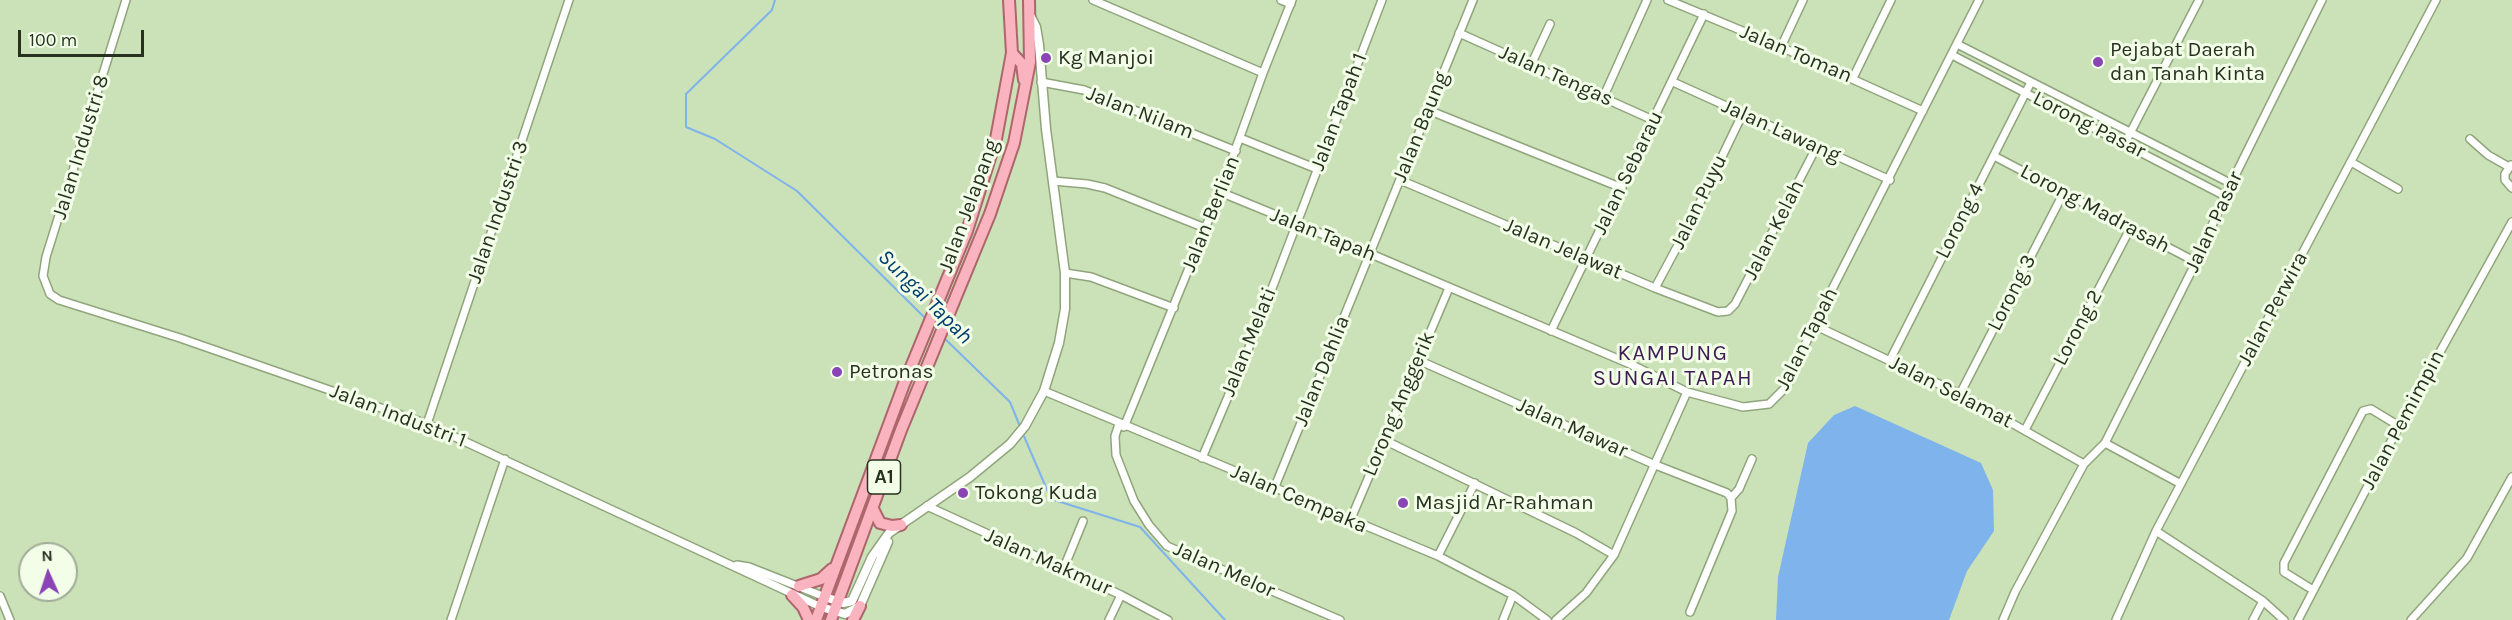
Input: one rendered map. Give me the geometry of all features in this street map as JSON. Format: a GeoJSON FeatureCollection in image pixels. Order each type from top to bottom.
{"type":"FeatureCollection","features":[{"type":"Feature","properties":{"kind":"main road","name":"Jalan Jelapang"},"geometry":{"type":"LineString","coordinates":[[816,620],[922,340],[967,231],[996,139],[1012,53],[1009,0]]}},
{"type":"Feature","properties":{"kind":"main road","name":"Jalan Jelapang"},"geometry":{"type":"LineString","coordinates":[[834,611],[932,352],[990,214],[1014,143],[1030,62],[1029,0]]}},
{"type":"Feature","properties":{"kind":"main road"},"geometry":{"type":"LineString","coordinates":[[1024,92],[1022,64],[1012,53],[1024,41],[1030,15]]}},
{"type":"Feature","properties":{"kind":"main road"},"geometry":{"type":"LineString","coordinates":[[873,509],[880,523],[892,526],[901,525]]}},
{"type":"Feature","properties":{"kind":"main road"},"geometry":{"type":"LineString","coordinates":[[809,620],[795,591],[821,579],[837,564]]}},
{"type":"Feature","properties":{"kind":"main road"},"geometry":{"type":"LineString","coordinates":[[853,620],[860,606]]}},
{"type":"Feature","properties":{"kind":"street","name":"Jalan Industri 8"},"geometry":{"type":"LineString","coordinates":[[50,294],[43,276],[46,257],[126,0]]}},
{"type":"Feature","properties":{"kind":"street","name":"Jalan Industri 3"},"geometry":{"type":"LineString","coordinates":[[427,424],[568,0]]}},
{"type":"Feature","properties":{"kind":"street"},"geometry":{"type":"LineString","coordinates":[[1093,0],[1263,73]]}},
{"type":"Feature","properties":{"kind":"street"},"geometry":{"type":"LineString","coordinates":[[1281,0],[1291,2]]}},
{"type":"Feature","properties":{"kind":"street","name":"Jalan Tapah 1"},"geometry":{"type":"LineString","coordinates":[[1295,224],[1383,0]]}},
{"type":"Feature","properties":{"kind":"street","name":"Jalan Baung"},"geometry":{"type":"LineString","coordinates":[[1371,254],[1473,0]]}},
{"type":"Feature","properties":{"kind":"street"},"geometry":{"type":"LineString","coordinates":[[1603,98],[1647,0]]}},
{"type":"Feature","properties":{"kind":"street","name":"Jalan Toman"},"geometry":{"type":"LineString","coordinates":[[1668,0],[1853,78],[1923,111]]}},
{"type":"Feature","properties":{"kind":"street"},"geometry":{"type":"LineString","coordinates":[[1781,47],[1803,0]]}},
{"type":"Feature","properties":{"kind":"street"},"geometry":{"type":"LineString","coordinates":[[1853,78],[1891,0]]}},
{"type":"Feature","properties":{"kind":"street","name":"Jalan Tapah"},"geometry":{"type":"LineString","coordinates":[[1221,192],[1551,331],[1687,392],[1743,407],[1769,404],[1786,387],[1814,325],[1890,180],[1979,0]]}},
{"type":"Feature","properties":{"kind":"street"},"geometry":{"type":"LineString","coordinates":[[2125,143],[2199,0]]}},
{"type":"Feature","properties":{"kind":"street","name":"Jalan Pasar"},"geometry":{"type":"LineString","coordinates":[[2004,620],[2040,544],[2084,464],[2105,443],[2196,262],[2322,0]]}},
{"type":"Feature","properties":{"kind":"street","name":"Jalan Perwira"},"geometry":{"type":"LineString","coordinates":[[2116,620],[2156,531],[2436,0]]}},
{"type":"Feature","properties":{"kind":"street","name":"Jalan Berlian"},"geometry":{"type":"LineString","coordinates":[[1122,426],[1174,308],[1221,192],[1291,2]]}},
{"type":"Feature","properties":{"kind":"street","name":"Jalan Sebarau"},"geometry":{"type":"LineString","coordinates":[[1551,331],[1704,14]]}},
{"type":"Feature","properties":{"kind":"street"},"geometry":{"type":"LineString","coordinates":[[834,611],[854,599],[875,552],[889,533],[970,477],[1010,444],[1044,391],[1061,332],[1065,309],[1065,273],[1036,27],[1030,15]]}},
{"type":"Feature","properties":{"kind":"street"},"geometry":{"type":"LineString","coordinates":[[1531,65],[1550,24]]}},
{"type":"Feature","properties":{"kind":"street","name":"Jalan Tengas"},"geometry":{"type":"LineString","coordinates":[[1459,33],[1653,120]]}},
{"type":"Feature","properties":{"kind":"street","name":"Lorong Pasar"},"geometry":{"type":"LineString","coordinates":[[1957,44],[2232,184]]}},
{"type":"Feature","properties":{"kind":"street","name":"Lorong Pasar"},"geometry":{"type":"LineString","coordinates":[[1952,55],[2226,196]]}},
{"type":"Feature","properties":{"kind":"street","name":"Jalan Nilam"},"geometry":{"type":"LineString","coordinates":[[1041,82],[1084,90],[1236,151]]}},
{"type":"Feature","properties":{"kind":"street","name":"Jalan Lawang"},"geometry":{"type":"LineString","coordinates":[[1673,82],[1890,180]]}},
{"type":"Feature","properties":{"kind":"street","name":"Lorong 4"},"geometry":{"type":"LineString","coordinates":[[1890,360],[2031,82]]}},
{"type":"Feature","properties":{"kind":"street"},"geometry":{"type":"LineString","coordinates":[[1428,110],[1622,188]]}},
{"type":"Feature","properties":{"kind":"street","name":"Jalan Puyu"},"geometry":{"type":"LineString","coordinates":[[1655,288],[1742,115]]}},
{"type":"Feature","properties":{"kind":"street"},"geometry":{"type":"LineString","coordinates":[[1240,138],[1317,169]]}},
{"type":"Feature","properties":{"kind":"street"},"geometry":{"type":"LineString","coordinates":[[2470,139],[2488,155],[2510,166],[2505,174],[2505,180],[2512,188]]}},
{"type":"Feature","properties":{"kind":"street","name":"Jalan Kelah"},"geometry":{"type":"LineString","coordinates":[[1728,311],[1735,304],[1816,147]]}},
{"type":"Feature","properties":{"kind":"street","name":"Lorong Madrasah"},"geometry":{"type":"LineString","coordinates":[[1994,156],[2196,262]]}},
{"type":"Feature","properties":{"kind":"street"},"geometry":{"type":"LineString","coordinates":[[2351,162],[2398,189]]}},
{"type":"Feature","properties":{"kind":"street","name":"Jalan Jelawat"},"geometry":{"type":"LineString","coordinates":[[1400,180],[1655,288],[1718,312],[1728,311]]}},
{"type":"Feature","properties":{"kind":"street"},"geometry":{"type":"LineString","coordinates":[[1053,181],[1106,188],[1206,228]]}},
{"type":"Feature","properties":{"kind":"street","name":"Lorong 3"},"geometry":{"type":"LineString","coordinates":[[1960,394],[2064,192]]}},
{"type":"Feature","properties":{"kind":"street","name":"Jalan Pemimpin"},"geometry":{"type":"LineString","coordinates":[[2298,620],[2399,426],[2512,222]]}},
{"type":"Feature","properties":{"kind":"street","name":"Jalan Melati"},"geometry":{"type":"LineString","coordinates":[[1202,458],[1255,333],[1295,224]]}},
{"type":"Feature","properties":{"kind":"street","name":"Lorong 2"},"geometry":{"type":"LineString","coordinates":[[2025,430],[2131,226]]}},
{"type":"Feature","properties":{"kind":"street","name":"Jalan Dahlia"},"geometry":{"type":"LineString","coordinates":[[1274,489],[1371,254]]}},
{"type":"Feature","properties":{"kind":"street"},"geometry":{"type":"LineString","coordinates":[[1065,273],[1091,277],[1174,308]]}},
{"type":"Feature","properties":{"kind":"street","name":"Lorong Anggerik"},"geometry":{"type":"LineString","coordinates":[[1350,520],[1449,288]]}},
{"type":"Feature","properties":{"kind":"street","name":"Jalan Industri 1"},"geometry":{"type":"LineString","coordinates":[[50,294],[59,300],[180,338],[427,424],[735,565],[749,567],[795,591],[823,602]]}},
{"type":"Feature","properties":{"kind":"street","name":"Jalan Selamat"},"geometry":{"type":"LineString","coordinates":[[1814,325],[1960,394],[2084,464]]}},
{"type":"Feature","properties":{"kind":"street","name":"Jalan Mawar"},"geometry":{"type":"LineString","coordinates":[[1418,360],[1653,464],[1729,495]]}},
{"type":"Feature","properties":{"kind":"street","name":"Jalan Cempaka"},"geometry":{"type":"LineString","coordinates":[[1044,391],[1122,426],[1437,556],[1513,595],[1547,620]]}},
{"type":"Feature","properties":{"kind":"street"},"geometry":{"type":"LineString","coordinates":[[1556,620],[1576,603],[1614,555],[1687,392]]}},
{"type":"Feature","properties":{"kind":"street"},"geometry":{"type":"LineString","coordinates":[[2313,590],[2284,572],[2284,563],[2352,431],[2363,411],[2368,409],[2399,426]]}},
{"type":"Feature","properties":{"kind":"street","name":"Jalan Melor"},"geometry":{"type":"LineString","coordinates":[[1122,426],[1115,435],[1116,455],[1134,501],[1149,525],[1167,546],[1340,620]]}},
{"type":"Feature","properties":{"kind":"street"},"geometry":{"type":"LineString","coordinates":[[1384,440],[1576,533],[1614,555]]}},
{"type":"Feature","properties":{"kind":"street"},"geometry":{"type":"LineString","coordinates":[[2105,443],[2181,484]]}},
{"type":"Feature","properties":{"kind":"street"},"geometry":{"type":"LineString","coordinates":[[451,620],[505,459]]}},
{"type":"Feature","properties":{"kind":"street"},"geometry":{"type":"LineString","coordinates":[[1690,612],[1732,511],[1729,495],[1740,489],[1752,459]]}},
{"type":"Feature","properties":{"kind":"street"},"geometry":{"type":"LineString","coordinates":[[2411,620],[2468,558],[2512,477]]}},
{"type":"Feature","properties":{"kind":"street"},"geometry":{"type":"LineString","coordinates":[[1437,556],[1475,483]]}},
{"type":"Feature","properties":{"kind":"street","name":"Jalan Makmur"},"geometry":{"type":"LineString","coordinates":[[927,506],[1121,595],[1168,620]]}},
{"type":"Feature","properties":{"kind":"street"},"geometry":{"type":"LineString","coordinates":[[1063,570],[1083,521]]}},
{"type":"Feature","properties":{"kind":"street"},"geometry":{"type":"LineString","coordinates":[[823,602],[834,611],[849,613],[860,606],[882,552],[901,525]]}},
{"type":"Feature","properties":{"kind":"street"},"geometry":{"type":"LineString","coordinates":[[2156,531],[2263,602],[2284,620]]}},
{"type":"Feature","properties":{"kind":"street"},"geometry":{"type":"LineString","coordinates":[[1109,620],[1121,595]]}},
{"type":"Feature","properties":{"kind":"street"},"geometry":{"type":"LineString","coordinates":[[1503,620],[1513,595]]}},
{"type":"Feature","properties":{"kind":"street"},"geometry":{"type":"LineString","coordinates":[[0,596],[10,620]]}},
{"type":"Feature","properties":{"kind":"street"},"geometry":{"type":"LineString","coordinates":[[2253,620],[2263,602]]}},
{"type":"Feature","properties":{"kind":"water"},"geometry":{"type":"Polygon","coordinates":[[[1855,406],[1981,463],[1993,490],[1994,531],[1967,571],[1949,620],[1776,620],[1778,577],[1808,443],[1834,415],[1855,406]]]}},
{"type":"Feature","properties":{"kind":"waterway","name":"Sungai Tapah"},"geometry":{"type":"LineString","coordinates":[[775,0],[772,10],[686,94],[686,127],[715,139],[797,191],[926,319]]}},
{"type":"Feature","properties":{"kind":"waterway","name":"Sungai Tapah"},"geometry":{"type":"LineString","coordinates":[[942,336],[1010,402],[1021,429]]}},
{"type":"Feature","properties":{"kind":"waterway","name":"Sungai Tapah"},"geometry":{"type":"LineString","coordinates":[[1023,434],[1051,499],[1140,527],[1225,620]]}},
{"type":"Feature","properties":{"kind":"place","name":"Kg Manjoi"},"geometry":{"type":"Point","coordinates":[1046,58]}},
{"type":"Feature","properties":{"kind":"place","name":"Pejabat Daerah dan Tanah Kinta"},"geometry":{"type":"Point","coordinates":[2098,62]}},
{"type":"Feature","properties":{"kind":"place","name":"Petronas"},"geometry":{"type":"Point","coordinates":[837,372]}},
{"type":"Feature","properties":{"kind":"place","name":"Tokong Kuda"},"geometry":{"type":"Point","coordinates":[963,493]}},
{"type":"Feature","properties":{"kind":"place","name":"Masjid Ar-Rahman"},"geometry":{"type":"Point","coordinates":[1403,503]}},
{"type":"Feature","properties":{"kind":"district","name":"KAMPUNG SUNGAI TAPAH"},"geometry":{"type":"Point","coordinates":[1673,366]}}]}
